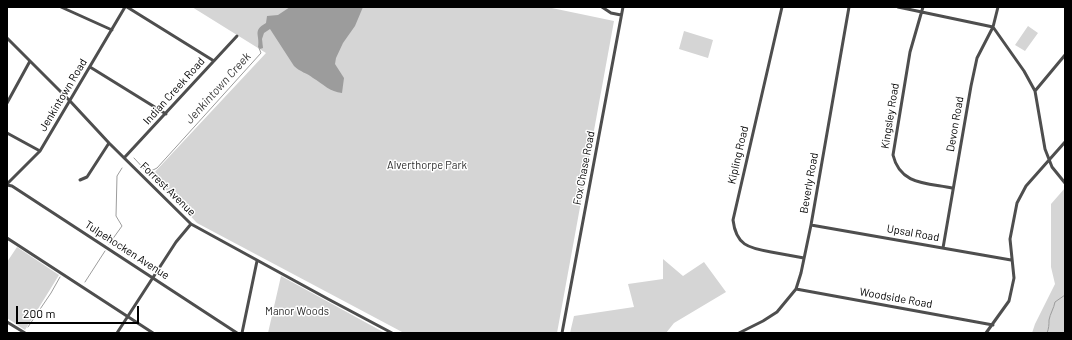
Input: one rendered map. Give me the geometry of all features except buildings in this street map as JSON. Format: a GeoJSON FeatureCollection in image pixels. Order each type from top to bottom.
{"type":"FeatureCollection","features":[{"type":"Feature","properties":{"kind":"street"},"geometry":{"type":"LineString","coordinates":[[61,7],[112,30]]}},
{"type":"Feature","properties":{"kind":"street"},"geometry":{"type":"LineString","coordinates":[[126,7],[214,61]]}},
{"type":"Feature","properties":{"kind":"street","name":"Jenkintown Road"},"geometry":{"type":"LineString","coordinates":[[7,185],[40,152],[126,7]]}},
{"type":"Feature","properties":{"kind":"street"},"geometry":{"type":"LineString","coordinates":[[602,7],[611,13],[621,15]]}},
{"type":"Feature","properties":{"kind":"street","name":"Fox Chase Road"},"geometry":{"type":"LineString","coordinates":[[562,333],[623,7]]}},
{"type":"Feature","properties":{"kind":"street","name":"Kipling Road"},"geometry":{"type":"LineString","coordinates":[[782,7],[733,220],[734,230],[739,239],[745,245],[754,249],[804,258]]}},
{"type":"Feature","properties":{"kind":"street","name":"Beverly Road"},"geometry":{"type":"LineString","coordinates":[[739,333],[747,331],[777,312],[796,289],[811,225],[849,7]]}},
{"type":"Feature","properties":{"kind":"street"},"geometry":{"type":"LineString","coordinates":[[898,7],[993,27],[1024,71],[1035,91],[1045,149],[1052,167],[1065,183]]}},
{"type":"Feature","properties":{"kind":"street","name":"Kingsley Road"},"geometry":{"type":"LineString","coordinates":[[923,7],[910,52],[893,155],[897,167],[908,178],[920,182],[952,188]]}},
{"type":"Feature","properties":{"kind":"street","name":"Devon Road"},"geometry":{"type":"LineString","coordinates":[[942,248],[977,58],[993,27],[998,7]]}},
{"type":"Feature","properties":{"kind":"street","name":"Indian Creek Road"},"geometry":{"type":"LineString","coordinates":[[124,158],[237,36]]}},
{"type":"Feature","properties":{"kind":"street","name":"Forrest Avenue"},"geometry":{"type":"LineString","coordinates":[[7,38],[70,101],[109,144],[191,224],[392,333]]}},
{"type":"Feature","properties":{"kind":"street"},"geometry":{"type":"LineString","coordinates":[[1035,91],[1065,55]]}},
{"type":"Feature","properties":{"kind":"street"},"geometry":{"type":"LineString","coordinates":[[7,103],[30,61]]}},
{"type":"Feature","properties":{"kind":"street"},"geometry":{"type":"LineString","coordinates":[[90,67],[166,114]]}},
{"type":"Feature","properties":{"kind":"street"},"geometry":{"type":"LineString","coordinates":[[7,133],[40,152]]}},
{"type":"Feature","properties":{"kind":"street"},"geometry":{"type":"LineString","coordinates":[[986,333],[1009,301],[1014,278],[1010,239],[1017,203],[1026,186],[1065,142]]}},
{"type":"Feature","properties":{"kind":"street"},"geometry":{"type":"LineString","coordinates":[[80,180],[86,177],[109,144]]}},
{"type":"Feature","properties":{"kind":"street","name":"Tulpehocken Avenue"},"geometry":{"type":"LineString","coordinates":[[7,185],[12,186],[237,333]]}},
{"type":"Feature","properties":{"kind":"street"},"geometry":{"type":"LineString","coordinates":[[117,333],[176,242],[191,224]]}},
{"type":"Feature","properties":{"kind":"street","name":"Upsal Road"},"geometry":{"type":"LineString","coordinates":[[811,225],[1011,260]]}},
{"type":"Feature","properties":{"kind":"street"},"geometry":{"type":"LineString","coordinates":[[7,238],[153,333]]}},
{"type":"Feature","properties":{"kind":"street"},"geometry":{"type":"LineString","coordinates":[[242,333],[257,261]]}},
{"type":"Feature","properties":{"kind":"street","name":"Woodside Road"},"geometry":{"type":"LineString","coordinates":[[796,289],[993,325]]}},
{"type":"Feature","properties":{"kind":"street"},"geometry":{"type":"LineString","coordinates":[[7,322],[25,333]]}},
{"type":"Feature","properties":{"kind":"green space","name":"Alverthorpe Park"},"geometry":{"type":"Polygon","coordinates":[[[192,7],[547,7],[614,21],[557,333],[404,333],[197,223],[152,175],[266,53],[192,7]]]}},
{"type":"Feature","properties":{"kind":"green space"},"geometry":{"type":"Polygon","coordinates":[[[1028,26],[1038,33],[1025,51],[1015,45],[1028,26]]]}},
{"type":"Feature","properties":{"kind":"green space"},"geometry":{"type":"Polygon","coordinates":[[[684,31],[713,40],[708,58],[679,49],[684,31]]]}},
{"type":"Feature","properties":{"kind":"green space"},"geometry":{"type":"Polygon","coordinates":[[[1065,188],[1065,333],[1032,333],[1055,284],[1051,267],[1051,204],[1065,188]]]}},
{"type":"Feature","properties":{"kind":"green space"},"geometry":{"type":"Polygon","coordinates":[[[17,247],[59,275],[25,330],[7,318],[7,262],[17,247]]]}},
{"type":"Feature","properties":{"kind":"green space"},"geometry":{"type":"Polygon","coordinates":[[[663,259],[683,276],[704,262],[726,292],[674,323],[666,333],[570,333],[574,316],[634,307],[628,284],[663,279],[663,259]]]}},
{"type":"Feature","properties":{"kind":"green space","name":"Manor Woods"},"geometry":{"type":"Polygon","coordinates":[[[281,276],[385,333],[268,333],[281,276]]]}},
{"type":"Feature","properties":{"kind":"shaded area"},"geometry":{"type":"Polygon","coordinates":[[[290,7],[363,7],[355,26],[343,43],[336,58],[335,64],[344,78],[342,93],[330,89],[294,66],[270,29],[264,33],[262,39],[263,48],[260,49],[258,47],[258,31],[259,28],[266,23],[267,16],[278,15],[290,7]]]}},
{"type":"Feature","properties":{"kind":"waterway","name":"Jenkintown Creek"},"geometry":{"type":"LineString","coordinates":[[134,158],[146,171],[151,171],[157,168],[261,53],[259,48]]}},
{"type":"Feature","properties":{"kind":"waterway","name":"Jenkintown Creek"},"geometry":{"type":"LineString","coordinates":[[109,244],[122,226],[116,216],[117,176],[122,168]]}},
{"type":"Feature","properties":{"kind":"waterway","name":"Jenkintown Creek"},"geometry":{"type":"LineString","coordinates":[[85,282],[105,251]]}},
{"type":"Feature","properties":{"kind":"waterway","name":"Jenkintown Creek"},"geometry":{"type":"LineString","coordinates":[[28,327],[60,277]]}},
{"type":"Feature","properties":{"kind":"waterway"},"geometry":{"type":"LineString","coordinates":[[1047,333],[1055,302],[1065,295]]}}]}
